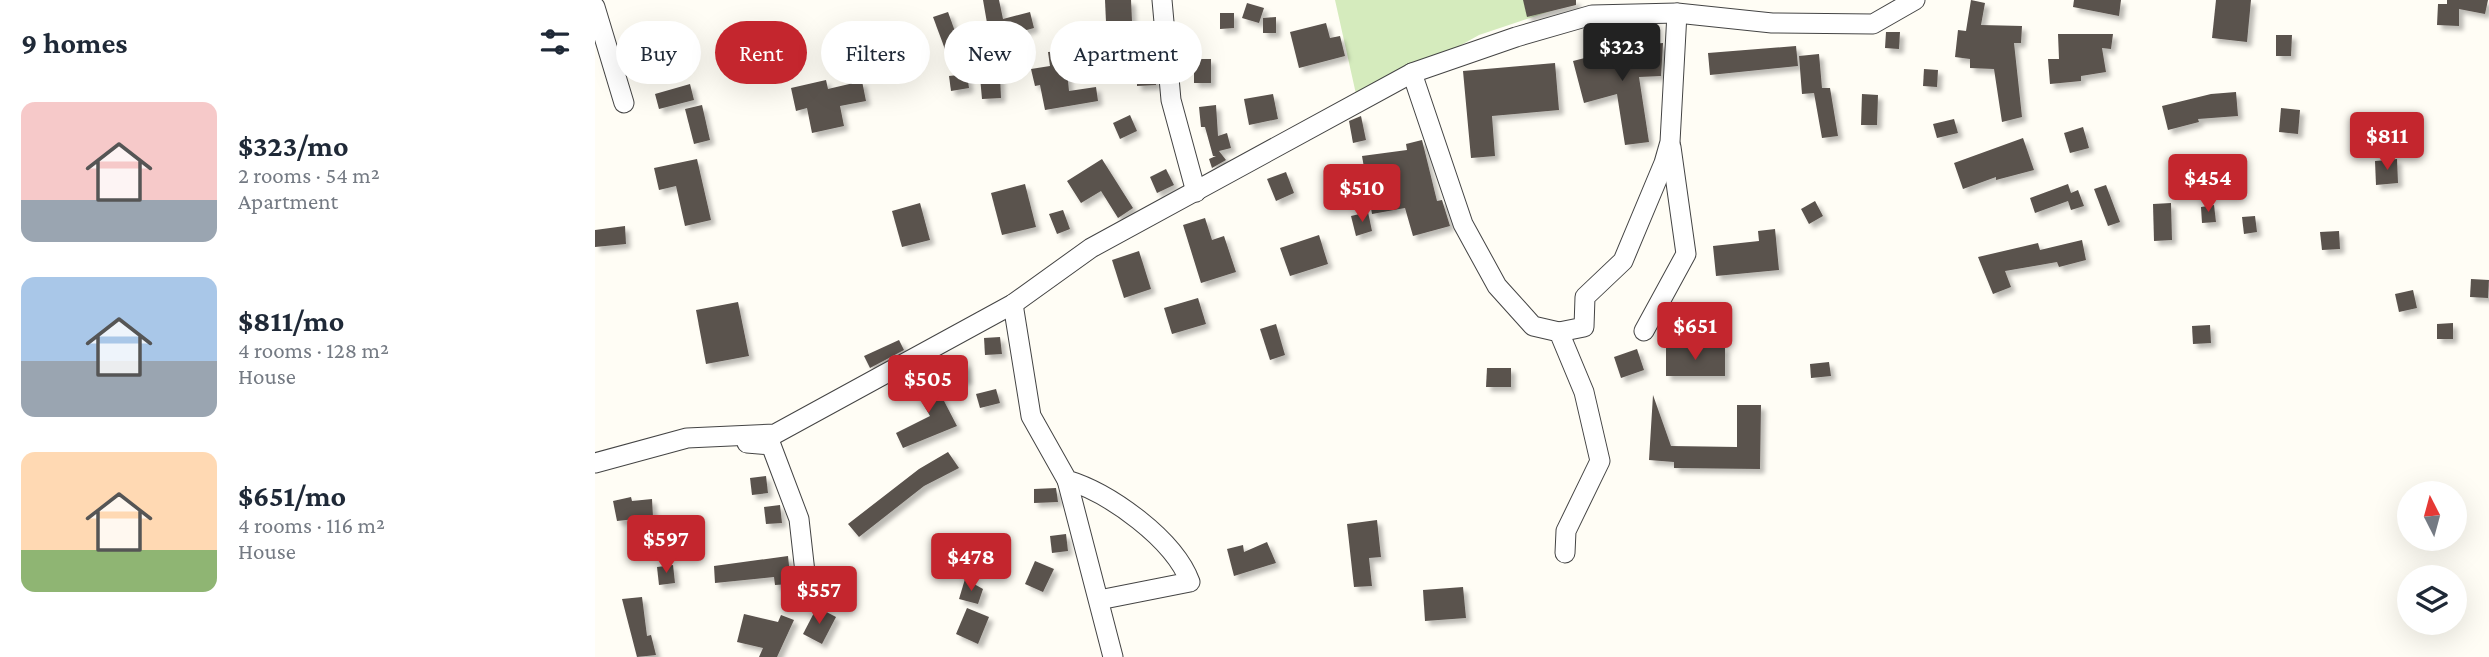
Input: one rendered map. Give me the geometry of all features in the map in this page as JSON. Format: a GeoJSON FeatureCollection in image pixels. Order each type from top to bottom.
{"type":"FeatureCollection","features":[{"type":"Feature","properties":{"kind":"street"},"geometry":{"type":"LineString","coordinates":[[1162,0],[1171,100],[1196,192]]}},
{"type":"Feature","properties":{"kind":"street"},"geometry":{"type":"LineString","coordinates":[[595,463],[687,438],[775,435],[1013,304],[1091,248],[1412,73],[1516,37],[1592,15],[1677,13],[1772,23],[1873,24],[1915,0]]}},
{"type":"Feature","properties":{"kind":"street"},"geometry":{"type":"LineString","coordinates":[[595,7],[624,103]]}},
{"type":"Feature","properties":{"kind":"street"},"geometry":{"type":"LineString","coordinates":[[1644,331],[1686,254],[1671,142],[1677,13]]}},
{"type":"Feature","properties":{"kind":"street"},"geometry":{"type":"LineString","coordinates":[[1412,73],[1463,224],[1497,286],[1533,326],[1559,332],[1584,327],[1585,297],[1623,261],[1671,142]]}},
{"type":"Feature","properties":{"kind":"street"},"geometry":{"type":"LineString","coordinates":[[1013,304],[1031,416],[1067,480],[1113,657]]}},
{"type":"Feature","properties":{"kind":"street"},"geometry":{"type":"LineString","coordinates":[[1559,332],[1584,391],[1600,460],[1566,531],[1565,553]]}},
{"type":"Feature","properties":{"kind":"street"},"geometry":{"type":"LineString","coordinates":[[687,438],[771,445],[799,519],[808,599]]}},
{"type":"Feature","properties":{"kind":"street"},"geometry":{"type":"LineString","coordinates":[[1067,480],[1089,486],[1114,502],[1157,537],[1185,567],[1190,582],[1099,600]]}},
{"type":"Feature","properties":{"kind":"green space"},"geometry":{"type":"Polygon","coordinates":[[[1335,0],[1575,0],[1575,3],[1479,35],[1358,103],[1335,0]]]}},
{"type":"Feature","properties":{"kind":"building"},"geometry":{"type":"Polygon","coordinates":[[[983,0],[999,0],[1003,19],[1030,12],[1032,21],[987,21],[983,0]]]}},
{"type":"Feature","properties":{"kind":"building"},"geometry":{"type":"Polygon","coordinates":[[[1105,0],[1131,0],[1132,21],[1106,21],[1105,0]]]}},
{"type":"Feature","properties":{"kind":"building"},"geometry":{"type":"Polygon","coordinates":[[[1523,0],[1576,0],[1576,5],[1527,17],[1523,0]]]}},
{"type":"Feature","properties":{"kind":"building"},"geometry":{"type":"Polygon","coordinates":[[[1971,0],[1985,3],[1981,25],[2022,26],[2021,43],[2014,43],[2022,117],[2002,122],[1994,69],[1970,68],[1970,59],[1955,57],[1958,30],[1966,31],[1971,0]]]}},
{"type":"Feature","properties":{"kind":"building"},"geometry":{"type":"Polygon","coordinates":[[[2074,0],[2121,0],[2119,16],[2073,7],[2074,0]]]}},
{"type":"Feature","properties":{"kind":"building"},"geometry":{"type":"Polygon","coordinates":[[[2216,0],[2251,0],[2247,42],[2212,38],[2216,0]]]}},
{"type":"Feature","properties":{"kind":"building"},"geometry":{"type":"Polygon","coordinates":[[[2447,0],[2488,0],[2485,14],[2459,9],[2459,26],[2437,25],[2438,4],[2447,4],[2447,0]]]}},
{"type":"Feature","properties":{"kind":"building"},"geometry":{"type":"Polygon","coordinates":[[[1247,3],[1264,8],[1259,23],[1242,18],[1247,3]]]}},
{"type":"Feature","properties":{"kind":"building"},"geometry":{"type":"Polygon","coordinates":[[[948,12],[951,21],[944,21],[944,47],[933,17],[948,12]]]}},
{"type":"Feature","properties":{"kind":"building"},"geometry":{"type":"Polygon","coordinates":[[[1220,13],[1234,13],[1234,28],[1220,29],[1220,13]]]}},
{"type":"Feature","properties":{"kind":"building"},"geometry":{"type":"Polygon","coordinates":[[[1276,17],[1276,33],[1263,33],[1263,18],[1276,17]]]}},
{"type":"Feature","properties":{"kind":"building"},"geometry":{"type":"Polygon","coordinates":[[[1326,23],[1330,38],[1340,36],[1345,56],[1299,68],[1290,32],[1326,23]]]}},
{"type":"Feature","properties":{"kind":"building"},"geometry":{"type":"Polygon","coordinates":[[[1886,32],[1900,32],[1899,49],[1885,48],[1886,32]]]}},
{"type":"Feature","properties":{"kind":"building"},"geometry":{"type":"Polygon","coordinates":[[[2058,34],[2113,34],[2111,49],[2102,48],[2106,72],[2081,76],[2081,81],[2050,84],[2048,59],[2059,59],[2058,34]]]}},
{"type":"Feature","properties":{"kind":"building"},"geometry":{"type":"Polygon","coordinates":[[[2276,35],[2292,35],[2291,56],[2276,56],[2276,35]]]}},
{"type":"Feature","properties":{"kind":"building"},"geometry":{"type":"Polygon","coordinates":[[[1663,43],[1661,76],[1639,77],[1649,142],[1625,145],[1617,94],[1584,103],[1573,61],[1616,50],[1616,47],[1663,43]]]}},
{"type":"Feature","properties":{"kind":"building"},"geometry":{"type":"Polygon","coordinates":[[[1796,46],[1798,66],[1710,75],[1708,53],[1796,46]]]}},
{"type":"Feature","properties":{"kind":"building"},"geometry":{"type":"Polygon","coordinates":[[[1819,54],[1822,88],[1830,88],[1838,136],[1822,138],[1814,93],[1802,94],[1799,56],[1819,54]]]}},
{"type":"Feature","properties":{"kind":"building"},"geometry":{"type":"Polygon","coordinates":[[[1202,59],[1211,59],[1211,83],[1202,83],[1202,59]]]}},
{"type":"Feature","properties":{"kind":"building"},"geometry":{"type":"Polygon","coordinates":[[[1555,63],[1559,110],[1492,116],[1495,156],[1471,158],[1463,71],[1555,63]]]}},
{"type":"Feature","properties":{"kind":"building"},"geometry":{"type":"Polygon","coordinates":[[[1050,66],[1050,84],[1068,84],[1069,91],[1096,87],[1098,101],[1045,110],[1040,85],[1035,84],[1036,68],[1050,66]]]}},
{"type":"Feature","properties":{"kind":"building"},"geometry":{"type":"Polygon","coordinates":[[[1924,69],[1938,70],[1937,87],[1923,86],[1924,69]]]}},
{"type":"Feature","properties":{"kind":"building"},"geometry":{"type":"Polygon","coordinates":[[[821,81],[821,84],[827,84],[828,89],[863,84],[866,101],[840,106],[844,126],[812,133],[807,108],[796,111],[791,88],[821,81]]]}},
{"type":"Feature","properties":{"kind":"building"},"geometry":{"type":"Polygon","coordinates":[[[690,84],[694,100],[659,109],[655,94],[690,84]]]}},
{"type":"Feature","properties":{"kind":"building"},"geometry":{"type":"Polygon","coordinates":[[[950,84],[968,84],[969,88],[951,91],[950,84]]]}},
{"type":"Feature","properties":{"kind":"building"},"geometry":{"type":"Polygon","coordinates":[[[981,84],[1000,84],[1001,98],[982,99],[981,84]]]}},
{"type":"Feature","properties":{"kind":"building"},"geometry":{"type":"Polygon","coordinates":[[[2236,92],[2238,116],[2198,119],[2199,122],[2168,130],[2162,106],[2211,94],[2236,92]]]}},
{"type":"Feature","properties":{"kind":"building"},"geometry":{"type":"Polygon","coordinates":[[[1273,94],[1278,119],[1249,125],[1244,99],[1273,94]]]}},
{"type":"Feature","properties":{"kind":"building"},"geometry":{"type":"Polygon","coordinates":[[[1862,94],[1878,95],[1877,125],[1861,125],[1862,94]]]}},
{"type":"Feature","properties":{"kind":"building"},"geometry":{"type":"Polygon","coordinates":[[[702,105],[710,140],[694,144],[685,109],[702,105]]]}},
{"type":"Feature","properties":{"kind":"building"},"geometry":{"type":"Polygon","coordinates":[[[1216,105],[1218,136],[1227,133],[1231,148],[1219,151],[1226,160],[1212,168],[1209,159],[1216,156],[1213,156],[1205,127],[1201,127],[1199,107],[1216,105]]]}},
{"type":"Feature","properties":{"kind":"building"},"geometry":{"type":"Polygon","coordinates":[[[2281,108],[2300,110],[2298,134],[2279,132],[2281,108]]]}},
{"type":"Feature","properties":{"kind":"building"},"geometry":{"type":"Polygon","coordinates":[[[1130,115],[1137,131],[1120,139],[1113,123],[1130,115]]]}},
{"type":"Feature","properties":{"kind":"building"},"geometry":{"type":"Polygon","coordinates":[[[1361,116],[1366,140],[1353,143],[1349,121],[1361,116]]]}},
{"type":"Feature","properties":{"kind":"building"},"geometry":{"type":"Polygon","coordinates":[[[1954,119],[1958,133],[1937,138],[1933,124],[1954,119]]]}},
{"type":"Feature","properties":{"kind":"building"},"geometry":{"type":"Polygon","coordinates":[[[2083,127],[2089,148],[2070,153],[2064,133],[2083,127]]]}},
{"type":"Feature","properties":{"kind":"building"},"geometry":{"type":"Polygon","coordinates":[[[2023,138],[2034,170],[1996,180],[1996,177],[1963,189],[1954,163],[2023,138]]]}},
{"type":"Feature","properties":{"kind":"building"},"geometry":{"type":"Polygon","coordinates":[[[1422,140],[1437,201],[1442,200],[1450,226],[1413,236],[1405,208],[1372,214],[1362,156],[1407,150],[1406,144],[1422,140]]]}},
{"type":"Feature","properties":{"kind":"building"},"geometry":{"type":"Polygon","coordinates":[[[697,159],[711,220],[685,226],[676,186],[659,190],[654,168],[697,159]]]}},
{"type":"Feature","properties":{"kind":"building"},"geometry":{"type":"Polygon","coordinates":[[[1102,159],[1133,208],[1118,218],[1101,191],[1081,203],[1067,181],[1102,159]]]}},
{"type":"Feature","properties":{"kind":"building"},"geometry":{"type":"Polygon","coordinates":[[[2397,159],[2398,183],[2376,185],[2375,161],[2397,159]]]}},
{"type":"Feature","properties":{"kind":"building"},"geometry":{"type":"Polygon","coordinates":[[[1166,169],[1174,185],[1157,193],[1150,177],[1166,169]]]}},
{"type":"Feature","properties":{"kind":"building"},"geometry":{"type":"Polygon","coordinates":[[[1286,172],[1294,193],[1276,201],[1267,179],[1286,172]]]}},
{"type":"Feature","properties":{"kind":"building"},"geometry":{"type":"Polygon","coordinates":[[[1025,184],[1036,227],[1002,235],[991,193],[1025,184]]]}},
{"type":"Feature","properties":{"kind":"building"},"geometry":{"type":"Polygon","coordinates":[[[2068,184],[2071,193],[2078,190],[2084,206],[2071,210],[2068,201],[2035,213],[2030,198],[2068,184]]]}},
{"type":"Feature","properties":{"kind":"building"},"geometry":{"type":"Polygon","coordinates":[[[2106,185],[2120,222],[2108,226],[2094,189],[2106,185]]]}},
{"type":"Feature","properties":{"kind":"building"},"geometry":{"type":"Polygon","coordinates":[[[1815,201],[1823,216],[1809,224],[1801,209],[1815,201]]]}},
{"type":"Feature","properties":{"kind":"building"},"geometry":{"type":"Polygon","coordinates":[[[920,203],[930,240],[902,247],[892,211],[920,203]]]}},
{"type":"Feature","properties":{"kind":"building"},"geometry":{"type":"Polygon","coordinates":[[[2171,203],[2172,240],[2154,241],[2153,204],[2171,203]]]}},
{"type":"Feature","properties":{"kind":"building"},"geometry":{"type":"Polygon","coordinates":[[[2214,205],[2216,222],[2202,223],[2201,207],[2214,205]]]}},
{"type":"Feature","properties":{"kind":"building"},"geometry":{"type":"Polygon","coordinates":[[[1063,210],[1070,229],[1057,234],[1049,214],[1063,210]]]}},
{"type":"Feature","properties":{"kind":"building"},"geometry":{"type":"Polygon","coordinates":[[[1368,212],[1372,231],[1356,236],[1351,216],[1368,212]]]}},
{"type":"Feature","properties":{"kind":"building"},"geometry":{"type":"Polygon","coordinates":[[[2255,216],[2257,232],[2244,234],[2242,217],[2255,216]]]}},
{"type":"Feature","properties":{"kind":"building"},"geometry":{"type":"Polygon","coordinates":[[[1205,218],[1212,240],[1224,236],[1236,272],[1201,283],[1183,225],[1205,218]]]}},
{"type":"Feature","properties":{"kind":"building"},"geometry":{"type":"Polygon","coordinates":[[[625,226],[626,244],[595,247],[595,230],[625,226]]]}},
{"type":"Feature","properties":{"kind":"building"},"geometry":{"type":"Polygon","coordinates":[[[1775,229],[1779,270],[1716,276],[1713,246],[1759,241],[1758,231],[1775,229]]]}},
{"type":"Feature","properties":{"kind":"building"},"geometry":{"type":"Polygon","coordinates":[[[2339,231],[2340,249],[2322,250],[2320,232],[2339,231]]]}},
{"type":"Feature","properties":{"kind":"building"},"geometry":{"type":"Polygon","coordinates":[[[1319,235],[1328,264],[1290,276],[1280,248],[1319,235]]]}},
{"type":"Feature","properties":{"kind":"building"},"geometry":{"type":"Polygon","coordinates":[[[2082,240],[2086,260],[2059,267],[2057,262],[2005,271],[2011,287],[1993,294],[1978,257],[2038,243],[2040,250],[2082,240]]]}},
{"type":"Feature","properties":{"kind":"building"},"geometry":{"type":"Polygon","coordinates":[[[1139,251],[1151,289],[1124,298],[1112,260],[1139,251]]]}},
{"type":"Feature","properties":{"kind":"building"},"geometry":{"type":"Polygon","coordinates":[[[2471,279],[2489,280],[2488,298],[2470,297],[2471,279]]]}},
{"type":"Feature","properties":{"kind":"building"},"geometry":{"type":"Polygon","coordinates":[[[2413,290],[2417,308],[2399,312],[2395,294],[2413,290]]]}},
{"type":"Feature","properties":{"kind":"building"},"geometry":{"type":"Polygon","coordinates":[[[1198,298],[1206,324],[1172,334],[1164,308],[1198,298]]]}},
{"type":"Feature","properties":{"kind":"building"},"geometry":{"type":"Polygon","coordinates":[[[738,302],[749,356],[706,364],[696,310],[738,302]]]}},
{"type":"Feature","properties":{"kind":"building"},"geometry":{"type":"Polygon","coordinates":[[[2453,323],[2453,339],[2437,339],[2437,324],[2453,323]]]}},
{"type":"Feature","properties":{"kind":"building"},"geometry":{"type":"Polygon","coordinates":[[[1276,324],[1285,355],[1270,360],[1260,329],[1276,324]]]}},
{"type":"Feature","properties":{"kind":"building"},"geometry":{"type":"Polygon","coordinates":[[[2210,325],[2211,343],[2193,344],[2192,326],[2210,325]]]}},
{"type":"Feature","properties":{"kind":"building"},"geometry":{"type":"Polygon","coordinates":[[[1000,337],[1002,354],[985,355],[984,338],[1000,337]]]}},
{"type":"Feature","properties":{"kind":"building"},"geometry":{"type":"Polygon","coordinates":[[[899,340],[904,350],[870,368],[864,356],[899,340]]]}},
{"type":"Feature","properties":{"kind":"building"},"geometry":{"type":"Polygon","coordinates":[[[1666,347],[1725,347],[1725,376],[1666,376],[1666,347]]]}},
{"type":"Feature","properties":{"kind":"building"},"geometry":{"type":"Polygon","coordinates":[[[1637,349],[1644,370],[1621,378],[1614,357],[1637,349]]]}},
{"type":"Feature","properties":{"kind":"building"},"geometry":{"type":"Polygon","coordinates":[[[1829,362],[1831,376],[1811,378],[1810,364],[1829,362]]]}},
{"type":"Feature","properties":{"kind":"building"},"geometry":{"type":"Polygon","coordinates":[[[966,363],[968,380],[952,381],[950,364],[966,363]]]}},
{"type":"Feature","properties":{"kind":"building"},"geometry":{"type":"Polygon","coordinates":[[[1487,368],[1511,368],[1511,387],[1486,387],[1487,368]]]}},
{"type":"Feature","properties":{"kind":"building"},"geometry":{"type":"Polygon","coordinates":[[[930,374],[957,426],[903,448],[896,433],[930,416],[912,385],[930,374]]]}},
{"type":"Feature","properties":{"kind":"building"},"geometry":{"type":"Polygon","coordinates":[[[996,389],[1000,403],[980,408],[976,394],[996,389]]]}},
{"type":"Feature","properties":{"kind":"building"},"geometry":{"type":"Polygon","coordinates":[[[1653,395],[1671,446],[1737,447],[1737,405],[1761,405],[1760,469],[1674,468],[1674,462],[1649,460],[1653,395]]]}},
{"type":"Feature","properties":{"kind":"building"},"geometry":{"type":"Polygon","coordinates":[[[948,452],[959,468],[924,486],[859,537],[848,524],[919,469],[948,452]]]}},
{"type":"Feature","properties":{"kind":"building"},"geometry":{"type":"Polygon","coordinates":[[[766,476],[768,493],[752,495],[750,478],[766,476]]]}},
{"type":"Feature","properties":{"kind":"building"},"geometry":{"type":"Polygon","coordinates":[[[1056,488],[1058,502],[1034,503],[1034,489],[1056,488]]]}},
{"type":"Feature","properties":{"kind":"building"},"geometry":{"type":"Polygon","coordinates":[[[631,497],[632,501],[652,499],[653,517],[617,521],[613,501],[631,497]]]}},
{"type":"Feature","properties":{"kind":"building"},"geometry":{"type":"Polygon","coordinates":[[[780,505],[782,523],[766,524],[764,507],[780,505]]]}},
{"type":"Feature","properties":{"kind":"building"},"geometry":{"type":"Polygon","coordinates":[[[1377,520],[1381,557],[1369,558],[1372,586],[1354,587],[1347,524],[1377,520]]]}},
{"type":"Feature","properties":{"kind":"building"},"geometry":{"type":"Polygon","coordinates":[[[1066,534],[1068,551],[1052,553],[1050,536],[1066,534]]]}},
{"type":"Feature","properties":{"kind":"building"},"geometry":{"type":"Polygon","coordinates":[[[1267,542],[1276,563],[1234,576],[1227,549],[1243,545],[1244,552],[1267,542]]]}},
{"type":"Feature","properties":{"kind":"building"},"geometry":{"type":"Polygon","coordinates":[[[788,556],[791,584],[775,585],[774,577],[715,583],[714,566],[788,556]]]}},
{"type":"Feature","properties":{"kind":"building"},"geometry":{"type":"Polygon","coordinates":[[[1035,561],[1054,569],[1043,592],[1025,584],[1035,561]]]}},
{"type":"Feature","properties":{"kind":"building"},"geometry":{"type":"Polygon","coordinates":[[[673,565],[675,583],[659,585],[657,567],[673,565]]]}},
{"type":"Feature","properties":{"kind":"building"},"geometry":{"type":"Polygon","coordinates":[[[965,579],[983,589],[978,604],[959,599],[965,579]]]}},
{"type":"Feature","properties":{"kind":"building"},"geometry":{"type":"Polygon","coordinates":[[[1463,587],[1466,618],[1425,621],[1423,590],[1463,587]]]}},
{"type":"Feature","properties":{"kind":"building"},"geometry":{"type":"Polygon","coordinates":[[[642,597],[647,636],[651,635],[656,655],[637,657],[622,599],[642,597]]]}},
{"type":"Feature","properties":{"kind":"building"},"geometry":{"type":"Polygon","coordinates":[[[817,607],[836,617],[822,644],[803,634],[817,607]]]}},
{"type":"Feature","properties":{"kind":"building"},"geometry":{"type":"Polygon","coordinates":[[[967,608],[989,617],[978,644],[956,634],[967,608]]]}},
{"type":"Feature","properties":{"kind":"building"},"geometry":{"type":"Polygon","coordinates":[[[744,614],[778,622],[781,615],[794,620],[777,657],[759,657],[763,648],[737,642],[744,614]]]}}]}
